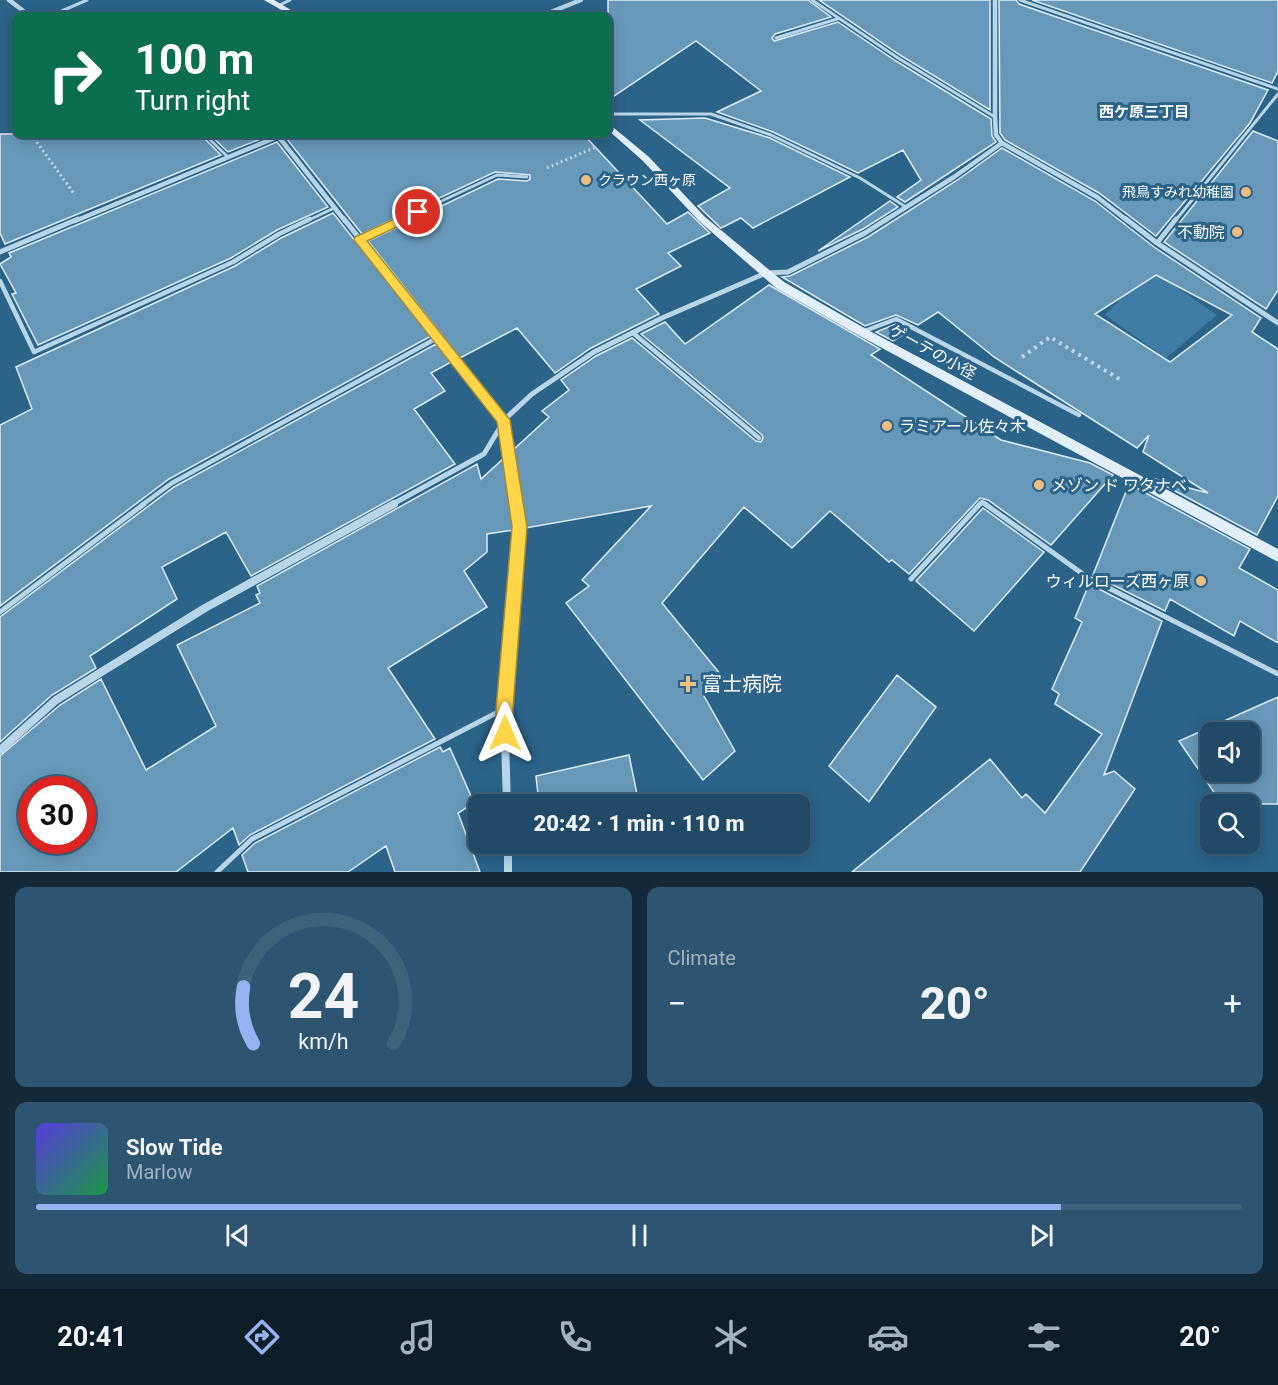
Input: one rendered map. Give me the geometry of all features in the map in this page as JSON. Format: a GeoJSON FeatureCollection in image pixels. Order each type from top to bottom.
{"type":"FeatureCollection","features":[{"type":"Feature","properties":{"kind":"street"},"geometry":{"type":"LineString","coordinates":[[9,0],[25,12]]}},
{"type":"Feature","properties":{"kind":"street"},"geometry":{"type":"LineString","coordinates":[[268,0],[289,12]]}},
{"type":"Feature","properties":{"kind":"street"},"geometry":{"type":"LineString","coordinates":[[551,12],[581,0]]}},
{"type":"Feature","properties":{"kind":"street"},"geometry":{"type":"LineString","coordinates":[[995,0],[995,117],[996,135],[1002,143],[1097,197],[1157,243],[1278,323]]}},
{"type":"Feature","properties":{"kind":"street","name":"ゲーテの小径"},"geometry":{"type":"LineString","coordinates":[[612,129],[646,159],[702,219],[780,285],[862,332],[1278,556]]}},
{"type":"Feature","properties":{"kind":"street"},"geometry":{"type":"LineString","coordinates":[[0,252],[274,138]]}},
{"type":"Feature","properties":{"kind":"street"},"geometry":{"type":"LineString","coordinates":[[283,138],[334,208],[503,420],[520,527],[504,709],[507,794]]}},
{"type":"Feature","properties":{"kind":"street"},"geometry":{"type":"LineString","coordinates":[[0,750],[56,700],[205,608],[484,454],[503,420],[558,373],[597,350],[633,333],[766,273],[788,272],[865,233],[954,177],[1002,143]]}},
{"type":"Feature","properties":{"kind":"street"},"geometry":{"type":"LineString","coordinates":[[508,854],[508,872]]}},
{"type":"Feature","properties":{"kind":"lane"},"geometry":{"type":"LineString","coordinates":[[59,12],[87,0]]}},
{"type":"Feature","properties":{"kind":"lane"},"geometry":{"type":"LineString","coordinates":[[278,6],[290,0]]}},
{"type":"Feature","properties":{"kind":"lane"},"geometry":{"type":"LineString","coordinates":[[812,0],[995,117]]}},
{"type":"Feature","properties":{"kind":"lane"},"geometry":{"type":"LineString","coordinates":[[1020,0],[1278,91],[1157,243]]}},
{"type":"Feature","properties":{"kind":"lane"},"geometry":{"type":"LineString","coordinates":[[776,38],[837,18]]}},
{"type":"Feature","properties":{"kind":"lane"},"geometry":{"type":"LineString","coordinates":[[612,114],[711,114],[771,135],[860,178],[906,207]]}},
{"type":"Feature","properties":{"kind":"lane"},"geometry":{"type":"LineString","coordinates":[[208,138],[228,157]]}},
{"type":"Feature","properties":{"kind":"lane"},"geometry":{"type":"LineString","coordinates":[[359,240],[497,175],[527,177]]}},
{"type":"Feature","properties":{"kind":"lane"},"geometry":{"type":"LineString","coordinates":[[0,281],[34,352],[233,262],[279,234],[334,208]]}},
{"type":"Feature","properties":{"kind":"lane"},"geometry":{"type":"LineString","coordinates":[[862,332],[896,319],[1079,415]]}},
{"type":"Feature","properties":{"kind":"lane"},"geometry":{"type":"LineString","coordinates":[[633,333],[759,438]]}},
{"type":"Feature","properties":{"kind":"lane"},"geometry":{"type":"LineString","coordinates":[[0,612],[172,483],[437,338]]}},
{"type":"Feature","properties":{"kind":"lane"},"geometry":{"type":"LineString","coordinates":[[911,579],[982,502],[1087,577],[1278,674]]}},
{"type":"Feature","properties":{"kind":"lane"},"geometry":{"type":"LineString","coordinates":[[216,872],[252,839],[504,709]]}},
{"type":"Feature","properties":{"kind":"path"},"geometry":{"type":"LineString","coordinates":[[527,177],[621,136]]}},
{"type":"Feature","properties":{"kind":"path"},"geometry":{"type":"LineString","coordinates":[[34,138],[90,215]]}},
{"type":"Feature","properties":{"kind":"path"},"geometry":{"type":"LineString","coordinates":[[999,373],[1050,337],[1121,380]]}},
{"type":"Feature","properties":{"kind":"shaded area"},"geometry":{"type":"Polygon","coordinates":[[[1152,270],[1217,315],[1166,358],[1105,315],[1152,270]]]}},
{"type":"Feature","properties":{"kind":"building"},"geometry":{"type":"Polygon","coordinates":[[[608,0],[808,0],[831,17],[775,34],[772,38],[774,41],[838,22],[896,61],[991,119],[992,136],[996,142],[905,202],[897,197],[921,180],[903,150],[858,173],[773,132],[717,112],[761,91],[696,41],[612,97],[612,12],[608,12],[608,0]]]}},
{"type":"Feature","properties":{"kind":"building"},"geometry":{"type":"Polygon","coordinates":[[[819,0],[990,0],[990,110],[900,55],[819,0]]]}},
{"type":"Feature","properties":{"kind":"building"},"geometry":{"type":"Polygon","coordinates":[[[999,0],[1016,0],[1019,4],[1268,90],[1250,123],[1156,236],[1099,193],[1005,140],[1000,133],[999,0]]]}},
{"type":"Feature","properties":{"kind":"building"},"geometry":{"type":"Polygon","coordinates":[[[1032,0],[1278,0],[1278,71],[1272,83],[1032,0]]]}},
{"type":"Feature","properties":{"kind":"building"},"geometry":{"type":"Polygon","coordinates":[[[705,118],[770,138],[850,177],[753,228],[741,218],[721,228],[698,206],[730,188],[640,120],[705,118]]]}},
{"type":"Feature","properties":{"kind":"building"},"geometry":{"type":"Polygon","coordinates":[[[1253,131],[1278,141],[1278,290],[1266,309],[1164,242],[1253,131]]]}},
{"type":"Feature","properties":{"kind":"building"},"geometry":{"type":"Polygon","coordinates":[[[0,134],[12,134],[12,138],[204,138],[221,155],[5,244],[0,233],[0,134]]]}},
{"type":"Feature","properties":{"kind":"building"},"geometry":{"type":"Polygon","coordinates":[[[213,138],[263,138],[228,152],[213,138]]]}},
{"type":"Feature","properties":{"kind":"building"},"geometry":{"type":"Polygon","coordinates":[[[286,138],[587,138],[667,224],[688,212],[710,233],[668,253],[681,266],[636,289],[659,314],[591,348],[555,373],[517,328],[460,358],[368,241],[498,179],[527,181],[530,175],[495,172],[362,234],[286,138]]]}},
{"type":"Feature","properties":{"kind":"building"},"geometry":{"type":"Polygon","coordinates":[[[277,142],[328,207],[277,230],[231,258],[38,345],[12,294],[16,293],[0,264],[11,257],[9,253],[277,142]]]}},
{"type":"Feature","properties":{"kind":"building"},"geometry":{"type":"Polygon","coordinates":[[[1002,148],[1095,201],[1154,247],[1261,318],[1252,332],[1278,349],[1278,496],[1257,535],[1151,478],[1208,493],[1143,452],[1149,435],[1137,448],[994,357],[938,312],[918,325],[896,315],[865,326],[782,277],[790,276],[868,237],[956,181],[1002,148]],[[1156,275],[1095,314],[1170,362],[1232,315],[1156,275]]]}},
{"type":"Feature","properties":{"kind":"building"},"geometry":{"type":"Polygon","coordinates":[[[890,201],[898,207],[863,229],[818,251],[890,201]]]}},
{"type":"Feature","properties":{"kind":"building"},"geometry":{"type":"Polygon","coordinates":[[[333,213],[431,336],[169,479],[0,606],[0,425],[32,409],[16,367],[235,266],[281,238],[333,213]]]}},
{"type":"Feature","properties":{"kind":"building"},"geometry":{"type":"Polygon","coordinates":[[[769,285],[880,349],[871,355],[1001,440],[1090,463],[1113,475],[1051,545],[988,500],[980,498],[909,574],[892,560],[889,562],[830,511],[792,548],[744,507],[662,603],[726,681],[704,696],[735,751],[703,780],[566,603],[589,586],[582,580],[651,506],[526,528],[513,450],[549,417],[542,411],[569,390],[561,380],[596,356],[632,338],[756,441],[761,442],[762,435],[641,334],[665,322],[685,344],[769,285]]]}},
{"type":"Feature","properties":{"kind":"building"},"geometry":{"type":"Polygon","coordinates":[[[896,324],[909,331],[893,341],[876,332],[896,324]]]}},
{"type":"Feature","properties":{"kind":"building"},"geometry":{"type":"Polygon","coordinates":[[[436,344],[451,362],[431,373],[445,391],[414,409],[455,464],[251,576],[226,532],[162,567],[177,599],[90,656],[96,668],[52,695],[0,742],[0,617],[174,487],[436,344]]]}},
{"type":"Feature","properties":{"kind":"building"},"geometry":{"type":"Polygon","coordinates":[[[504,458],[514,530],[487,534],[487,552],[464,571],[487,607],[388,668],[435,739],[250,835],[239,845],[233,828],[176,872],[0,872],[0,756],[60,705],[101,679],[146,770],[216,726],[177,645],[260,603],[256,595],[260,593],[257,586],[477,464],[481,479],[504,458]]]}},
{"type":"Feature","properties":{"kind":"building","name":"ウィルローズ西ヶ原"},"geometry":{"type":"Polygon","coordinates":[[[1129,484],[1250,549],[1239,568],[1278,590],[1278,643],[1240,621],[1234,636],[1170,599],[1165,611],[1093,575],[1129,484]]]}},
{"type":"Feature","properties":{"kind":"building"},"geometry":{"type":"Polygon","coordinates":[[[983,508],[1044,552],[974,631],[916,581],[983,508]]]}},
{"type":"Feature","properties":{"kind":"building"},"geometry":{"type":"Polygon","coordinates":[[[1089,584],[1162,621],[1104,775],[1114,771],[1135,789],[1080,872],[852,872],[990,759],[1022,798],[1026,794],[1045,813],[1102,734],[1055,704],[1059,694],[1052,689],[1082,622],[1075,618],[1089,584]]]}},
{"type":"Feature","properties":{"kind":"building"},"geometry":{"type":"Polygon","coordinates":[[[897,675],[936,707],[869,802],[829,766],[897,675]]]}},
{"type":"Feature","properties":{"kind":"building"},"geometry":{"type":"Polygon","coordinates":[[[1278,697],[1278,804],[1260,804],[1260,794],[1215,794],[1207,782],[1260,782],[1260,722],[1222,722],[1278,697]]]}},
{"type":"Feature","properties":{"kind":"building"},"geometry":{"type":"Polygon","coordinates":[[[1200,732],[1200,772],[1179,741],[1200,732]]]}},
{"type":"Feature","properties":{"kind":"building"},"geometry":{"type":"Polygon","coordinates":[[[440,747],[443,752],[450,748],[470,794],[468,794],[468,807],[458,813],[468,840],[468,854],[473,854],[480,872],[395,872],[386,846],[348,872],[248,872],[242,855],[255,843],[440,747]]]}},
{"type":"Feature","properties":{"kind":"building"},"geometry":{"type":"Polygon","coordinates":[[[629,755],[637,794],[538,794],[536,776],[629,755]]]}},
{"type":"Feature","properties":{"kind":"place","name":"クラウン西ヶ原"},"geometry":{"type":"Point","coordinates":[586,180]}},
{"type":"Feature","properties":{"kind":"place","name":"飛鳥すみれ幼稚園"},"geometry":{"type":"Point","coordinates":[1246,192]}},
{"type":"Feature","properties":{"kind":"place","name":"不動院"},"geometry":{"type":"Point","coordinates":[1237,232]}},
{"type":"Feature","properties":{"kind":"place","name":"ラミアール佐々木"},"geometry":{"type":"Point","coordinates":[887,426]}},
{"type":"Feature","properties":{"kind":"place","name":"メゾン ド ワタナベ"},"geometry":{"type":"Point","coordinates":[1039,485]}},
{"type":"Feature","properties":{"kind":"place","name":"ウィルローズ西ヶ原"},"geometry":{"type":"Point","coordinates":[1201,581]}},
{"type":"Feature","properties":{"kind":"place","name":"富士病院"},"geometry":{"type":"Point","coordinates":[688,684]}},
{"type":"Feature","properties":{"kind":"district","name":"西ケ原三丁目"},"geometry":{"type":"Point","coordinates":[1144,112]}},
{"type":"Feature","properties":{"kind":"route"},"geometry":{"type":"LineString","coordinates":[[418,212],[359,240],[503,420],[520,527],[504,709],[505,733]]}}]}
